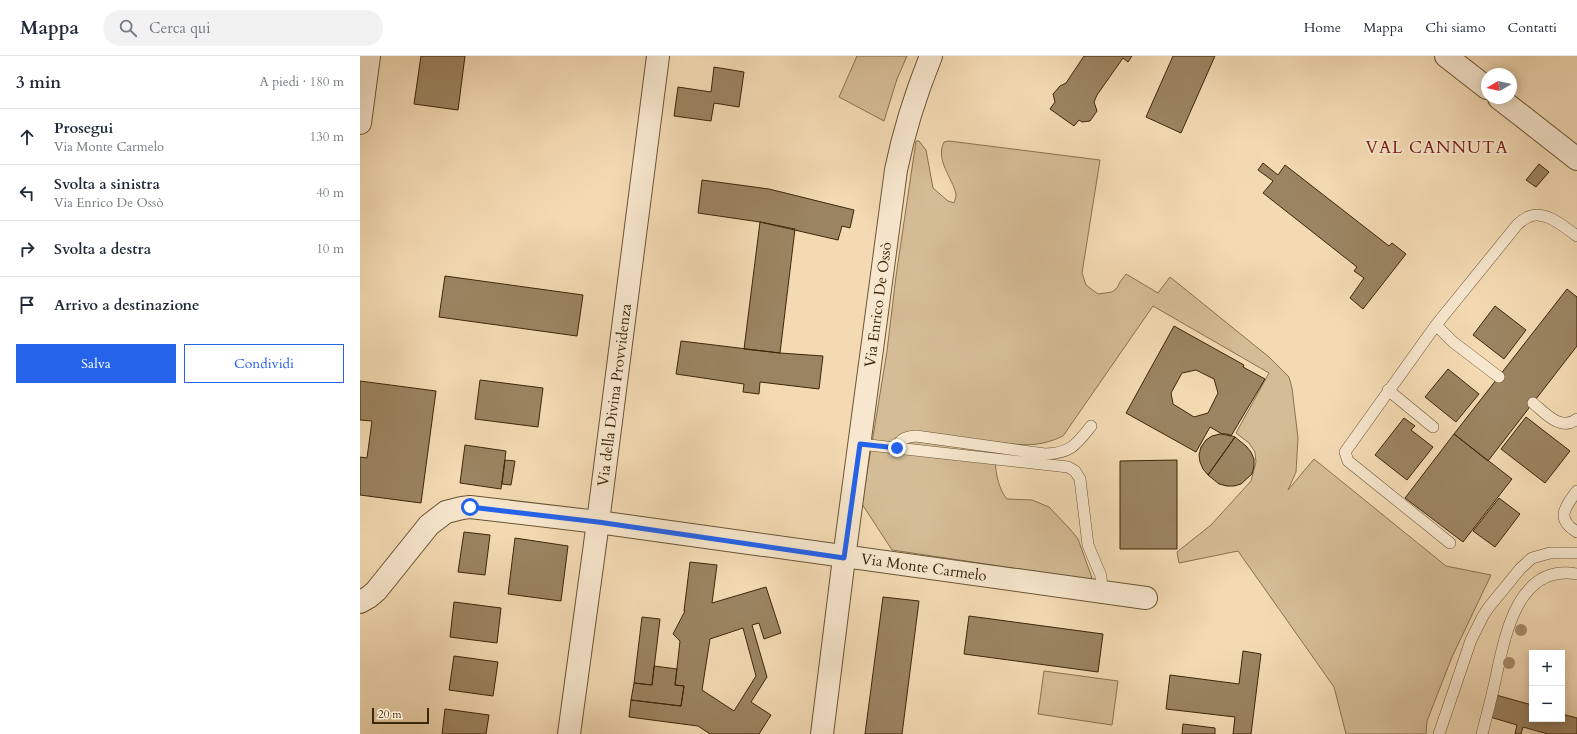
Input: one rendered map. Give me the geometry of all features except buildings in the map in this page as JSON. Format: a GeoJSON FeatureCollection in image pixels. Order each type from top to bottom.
{"type":"FeatureCollection","features":[{"type":"Feature","properties":{"kind":"street"},"geometry":{"type":"LineString","coordinates":[[360,123],[369,56]]}},
{"type":"Feature","properties":{"kind":"street","name":"Via della Divina Provvidenza"},"geometry":{"type":"LineString","coordinates":[[569,734],[658,56]]}},
{"type":"Feature","properties":{"kind":"street","name":"Via Enrico De Ossò"},"geometry":{"type":"LineString","coordinates":[[822,734],[844,558],[898,160],[913,105],[931,56]]}},
{"type":"Feature","properties":{"kind":"street"},"geometry":{"type":"LineString","coordinates":[[1446,56],[1481,83]]}},
{"type":"Feature","properties":{"kind":"street"},"geometry":{"type":"LineString","coordinates":[[1507,104],[1577,159]]}},
{"type":"Feature","properties":{"kind":"street","name":"Via Monte Carmelo"},"geometry":{"type":"LineString","coordinates":[[360,602],[369,598],[376,591],[428,524],[440,515],[454,510],[470,507],[598,522],[844,558],[1146,598]]}},
{"type":"Feature","properties":{"kind":"lane"},"geometry":{"type":"LineString","coordinates":[[1450,543],[1348,461],[1345,457],[1345,452],[1436,325],[1517,225],[1532,215],[1540,215],[1552,219],[1577,236]]}},
{"type":"Feature","properties":{"kind":"lane"},"geometry":{"type":"LineString","coordinates":[[1436,325],[1453,342],[1499,377]]}},
{"type":"Feature","properties":{"kind":"lane"},"geometry":{"type":"LineString","coordinates":[[1388,390],[1433,427]]}},
{"type":"Feature","properties":{"kind":"lane"},"geometry":{"type":"LineString","coordinates":[[1533,403],[1560,424],[1572,424],[1577,419]]}},
{"type":"Feature","properties":{"kind":"lane"},"geometry":{"type":"LineString","coordinates":[[897,448],[902,439],[908,436],[916,436],[1045,454],[1055,453],[1063,452],[1072,447],[1091,426]]}},
{"type":"Feature","properties":{"kind":"lane"},"geometry":{"type":"LineString","coordinates":[[860,444],[1068,467],[1075,471],[1080,479],[1088,545],[1101,576],[1102,592]]}},
{"type":"Feature","properties":{"kind":"lane"},"geometry":{"type":"LineString","coordinates":[[1577,491],[1566,505],[1563,512],[1567,524],[1577,532]]}},
{"type":"Feature","properties":{"kind":"lane"},"geometry":{"type":"LineString","coordinates":[[1439,734],[1471,640],[1489,607],[1520,568],[1532,558],[1550,552],[1577,553]]}},
{"type":"Feature","properties":{"kind":"lane"},"geometry":{"type":"LineString","coordinates":[[1482,734],[1502,649],[1513,616],[1519,604],[1532,587],[1550,575],[1568,573],[1577,574]]}},
{"type":"Feature","properties":{"kind":"shaded area"},"geometry":{"type":"Polygon","coordinates":[[[857,56],[907,56],[897,79],[884,121],[839,97],[857,56]]]}},
{"type":"Feature","properties":{"kind":"shaded area"},"geometry":{"type":"Polygon","coordinates":[[[916,141],[919,141],[926,150],[933,188],[948,201],[954,203],[956,194],[943,162],[942,149],[944,142],[949,141],[1100,160],[1082,273],[1086,285],[1098,294],[1112,292],[1117,288],[1126,274],[1158,293],[1170,277],[1269,357],[1289,377],[1292,388],[1298,438],[1296,472],[1288,490],[1314,459],[1446,566],[1491,575],[1452,657],[1427,721],[1426,734],[1346,734],[1334,687],[1238,551],[1179,563],[1177,552],[1211,525],[1251,481],[1256,462],[1255,452],[1249,443],[1236,433],[1269,373],[1153,306],[1063,436],[1048,442],[1035,444],[1021,445],[1005,443],[998,450],[996,455],[997,476],[1001,489],[1007,499],[1032,500],[1049,507],[1078,539],[1092,578],[1087,579],[892,550],[862,504],[887,351],[896,276],[916,141]]]}},
{"type":"Feature","properties":{"kind":"shaded area"},"geometry":{"type":"Polygon","coordinates":[[[1044,671],[1118,681],[1112,725],[1038,714],[1044,671]]]}},
{"type":"Feature","properties":{"kind":"district","name":"VAL CANNUTA"},"geometry":{"type":"Point","coordinates":[1437,147]}},
{"type":"Feature","properties":{"kind":"route"},"geometry":{"type":"LineString","coordinates":[[470,507],[598,522],[844,558],[860,444],[897,448]]}}]}
